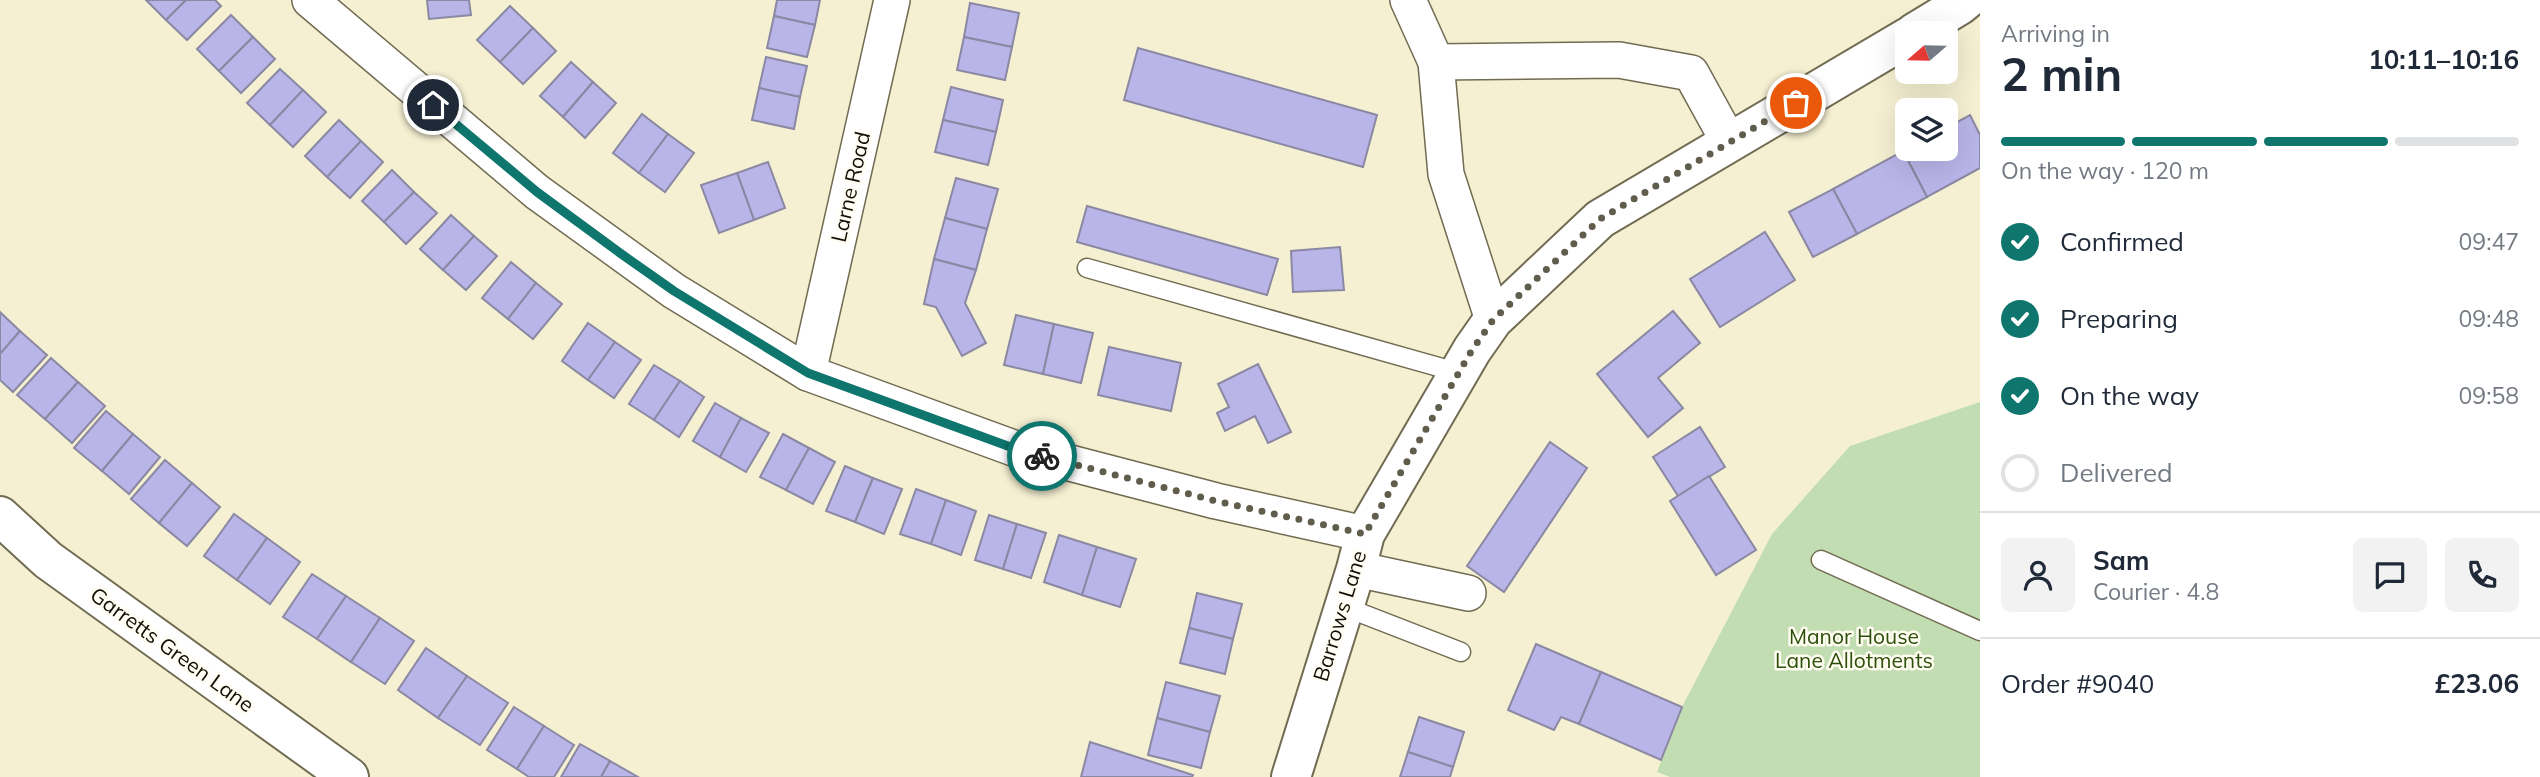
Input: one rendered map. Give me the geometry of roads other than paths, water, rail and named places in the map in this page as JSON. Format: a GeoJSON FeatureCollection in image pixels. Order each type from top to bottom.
{"type":"FeatureCollection","features":[{"type":"Feature","properties":{"kind":"street"},"geometry":{"type":"LineString","coordinates":[[310,0],[537,192],[674,291],[808,373],[1016,449],[1216,501],[1360,551],[1468,593]]}},
{"type":"Feature","properties":{"kind":"street","name":"Larne Road"},"geometry":{"type":"LineString","coordinates":[[808,373],[891,0]]}},
{"type":"Feature","properties":{"kind":"street"},"geometry":{"type":"LineString","coordinates":[[1408,0],[1436,62],[1446,174],[1493,320]]}},
{"type":"Feature","properties":{"kind":"street"},"geometry":{"type":"LineString","coordinates":[[1933,21],[1966,0]]}},
{"type":"Feature","properties":{"kind":"street","name":"Barrows Lane"},"geometry":{"type":"LineString","coordinates":[[1291,777],[1360,551],[1472,350],[1493,320],[1600,219],[1895,45]]}},
{"type":"Feature","properties":{"kind":"street"},"geometry":{"type":"LineString","coordinates":[[1436,62],[1619,60],[1691,73],[1729,142]]}},
{"type":"Feature","properties":{"kind":"street","name":"Garretts Green Lane"},"geometry":{"type":"LineString","coordinates":[[0,516],[48,560],[349,777]]}},
{"type":"Feature","properties":{"kind":"lane"},"geometry":{"type":"LineString","coordinates":[[1087,268],[1460,373]]}},
{"type":"Feature","properties":{"kind":"lane"},"geometry":{"type":"LineString","coordinates":[[1821,560],[1980,631]]}},
{"type":"Feature","properties":{"kind":"lane"},"geometry":{"type":"LineString","coordinates":[[1345,607],[1461,652]]}},
{"type":"Feature","properties":{"kind":"park label","name":"Manor House Lane Allotments"},"geometry":{"type":"Point","coordinates":[1854,649]}}]}
